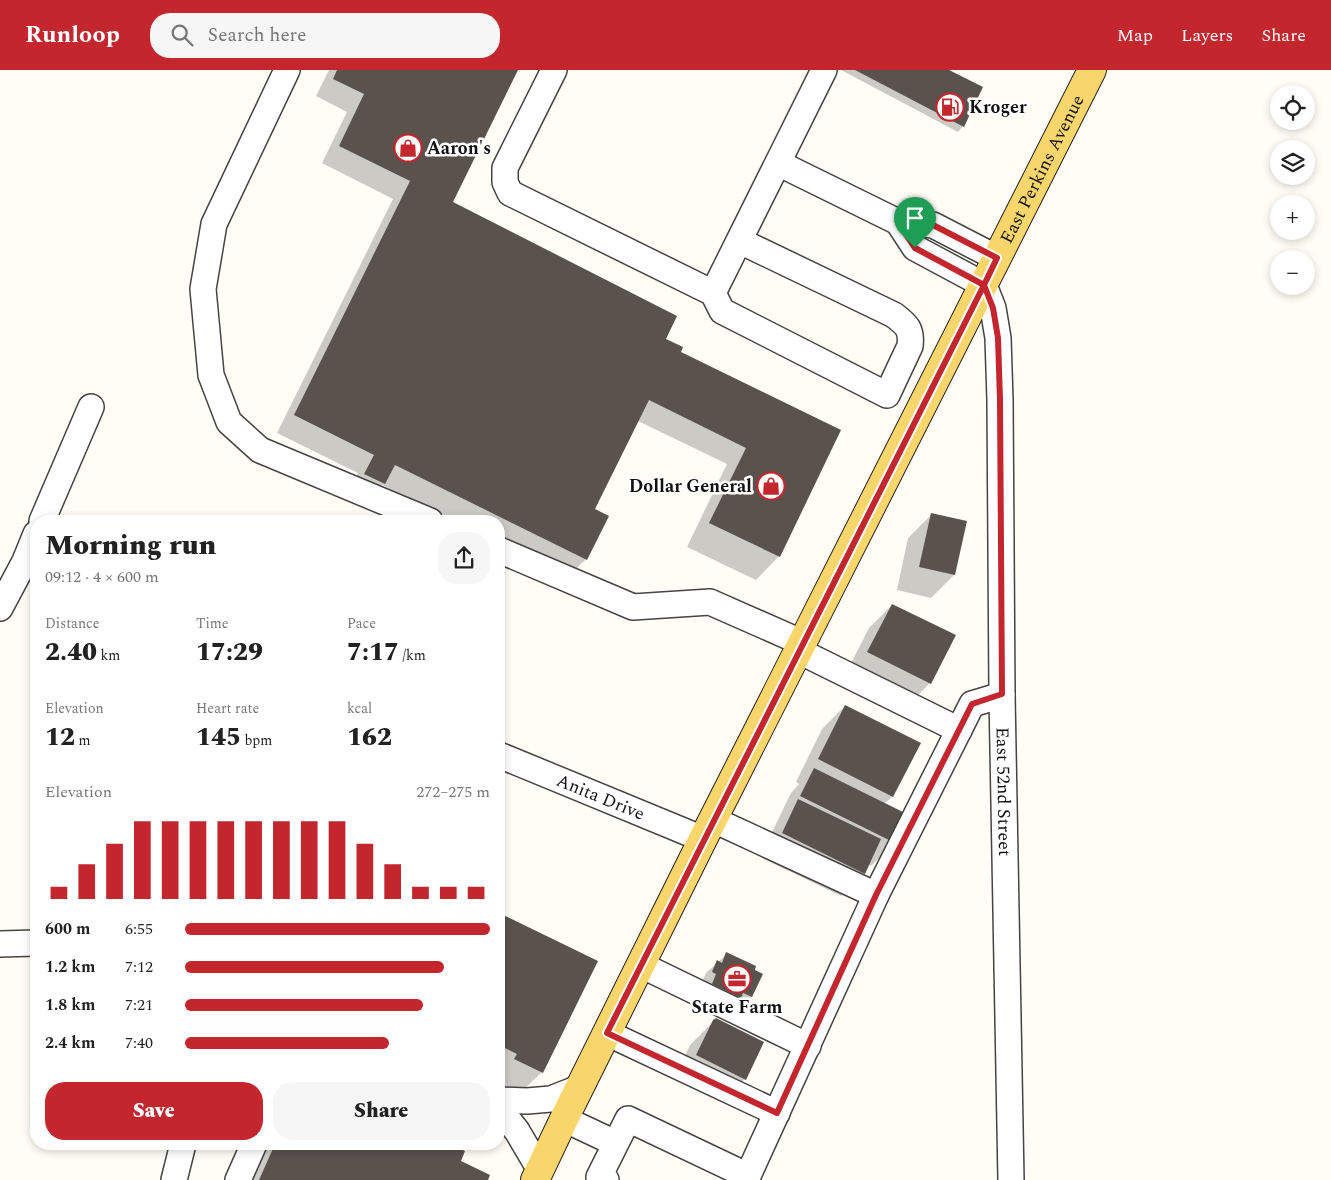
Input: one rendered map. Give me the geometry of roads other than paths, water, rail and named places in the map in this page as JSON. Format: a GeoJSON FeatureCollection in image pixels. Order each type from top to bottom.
{"type":"FeatureCollection","features":[{"type":"Feature","properties":{"kind":"main road","name":"East Perkins Avenue"},"geometry":{"type":"LineString","coordinates":[[538,1175],[579,1088],[1092,70]]}},
{"type":"Feature","properties":{"kind":"street"},"geometry":{"type":"LineString","coordinates":[[287,70],[214,224],[203,289],[211,375],[229,422],[260,450],[416,515]]}},
{"type":"Feature","properties":{"kind":"street"},"geometry":{"type":"LineString","coordinates":[[554,70],[505,168],[505,182],[510,193],[713,293],[722,311],[887,395],[910,346],[909,330],[904,323],[894,315],[740,241]]}},
{"type":"Feature","properties":{"kind":"street"},"geometry":{"type":"LineString","coordinates":[[713,293],[824,70]]}},
{"type":"Feature","properties":{"kind":"street"},"geometry":{"type":"LineString","coordinates":[[778,162],[898,222],[933,225],[997,258]]}},
{"type":"Feature","properties":{"kind":"street"},"geometry":{"type":"LineString","coordinates":[[898,222],[915,248],[984,285]]}},
{"type":"Feature","properties":{"kind":"street","name":"East 52nd Street"},"geometry":{"type":"LineString","coordinates":[[984,285],[993,308],[998,338],[1000,400],[1002,694],[1011,1180]]}},
{"type":"Feature","properties":{"kind":"street"},"geometry":{"type":"LineString","coordinates":[[45,515],[91,407]]}},
{"type":"Feature","properties":{"kind":"street"},"geometry":{"type":"LineString","coordinates":[[505,553],[633,607],[710,602],[801,647],[959,730]]}},
{"type":"Feature","properties":{"kind":"street"},"geometry":{"type":"LineString","coordinates":[[0,608],[30,563]]}},
{"type":"Feature","properties":{"kind":"street"},"geometry":{"type":"LineString","coordinates":[[606,1180],[599,1177],[628,1119],[747,1178],[876,895],[972,704],[1002,694]]}},
{"type":"Feature","properties":{"kind":"street","name":"Anita Drive"},"geometry":{"type":"LineString","coordinates":[[505,757],[709,829],[876,895]]}},
{"type":"Feature","properties":{"kind":"street"},"geometry":{"type":"LineString","coordinates":[[0,944],[30,943]]}},
{"type":"Feature","properties":{"kind":"street"},"geometry":{"type":"LineString","coordinates":[[641,965],[808,1046]]}},
{"type":"Feature","properties":{"kind":"street"},"geometry":{"type":"LineString","coordinates":[[607,1033],[777,1113]]}},
{"type":"Feature","properties":{"kind":"street"},"geometry":{"type":"LineString","coordinates":[[505,1100],[551,1099],[579,1088]]}},
{"type":"Feature","properties":{"kind":"street"},"geometry":{"type":"LineString","coordinates":[[505,1115],[518,1131],[538,1175]]}},
{"type":"Feature","properties":{"kind":"street"},"geometry":{"type":"LineString","coordinates":[[564,1119],[615,1143]]}},
{"type":"Feature","properties":{"kind":"street"},"geometry":{"type":"LineString","coordinates":[[174,1180],[182,1150]]}},
{"type":"Feature","properties":{"kind":"street"},"geometry":{"type":"LineString","coordinates":[[238,1180],[251,1150]]}},
{"type":"Feature","properties":{"kind":"place","name":"Kroger"},"geometry":{"type":"Point","coordinates":[950,107]}},
{"type":"Feature","properties":{"kind":"place","name":"Aaron's"},"geometry":{"type":"Point","coordinates":[408,148]}},
{"type":"Feature","properties":{"kind":"place","name":"Dollar General"},"geometry":{"type":"Point","coordinates":[771,486]}},
{"type":"Feature","properties":{"kind":"place","name":"State Farm"},"geometry":{"type":"Point","coordinates":[737,979]}}]}
